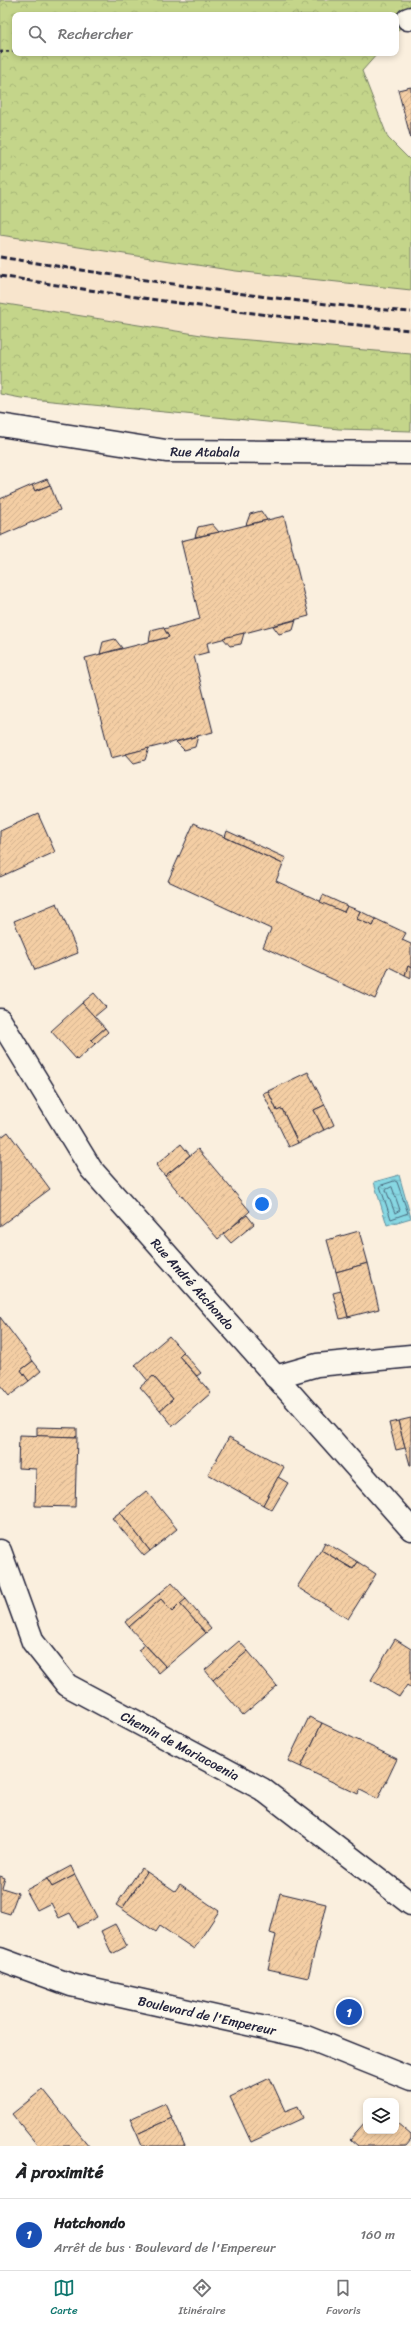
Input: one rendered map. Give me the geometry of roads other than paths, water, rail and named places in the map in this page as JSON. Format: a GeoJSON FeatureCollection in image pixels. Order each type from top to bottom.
{"type":"FeatureCollection","features":[{"type":"Feature","properties":{"kind":"street","name":"Rue Atabala"},"geometry":{"type":"LineString","coordinates":[[0,425],[166,451],[411,453]]}},
{"type":"Feature","properties":{"kind":"street","name":"Rue André Atchondo"},"geometry":{"type":"LineString","coordinates":[[0,1020],[91,1169],[411,1529]]}},
{"type":"Feature","properties":{"kind":"street"},"geometry":{"type":"LineString","coordinates":[[275,1377],[316,1365],[411,1356]]}},
{"type":"Feature","properties":{"kind":"street","name":"Chemin de Mariacoenia"},"geometry":{"type":"LineString","coordinates":[[0,1551],[33,1642],[67,1685],[262,1789],[411,1904]]}},
{"type":"Feature","properties":{"kind":"street","name":"Boulevard de l'Empereur"},"geometry":{"type":"LineString","coordinates":[[0,1959],[71,1985],[306,2037],[411,2079]]}},
{"type":"Feature","properties":{"kind":"water"},"geometry":{"type":"Polygon","coordinates":[[[399,1175],[411,1218],[387,1225],[374,1182],[399,1175]]]}},
{"type":"Feature","properties":{"kind":"railway"},"geometry":{"type":"LineString","coordinates":[[0,257],[256,296],[411,312]]}},
{"type":"Feature","properties":{"kind":"railway"},"geometry":{"type":"LineString","coordinates":[[0,276],[205,307],[308,320],[411,330]]}},
{"type":"Feature","properties":{"kind":"place","name":"Hatchondo"},"geometry":{"type":"Point","coordinates":[349,2012]}}]}
